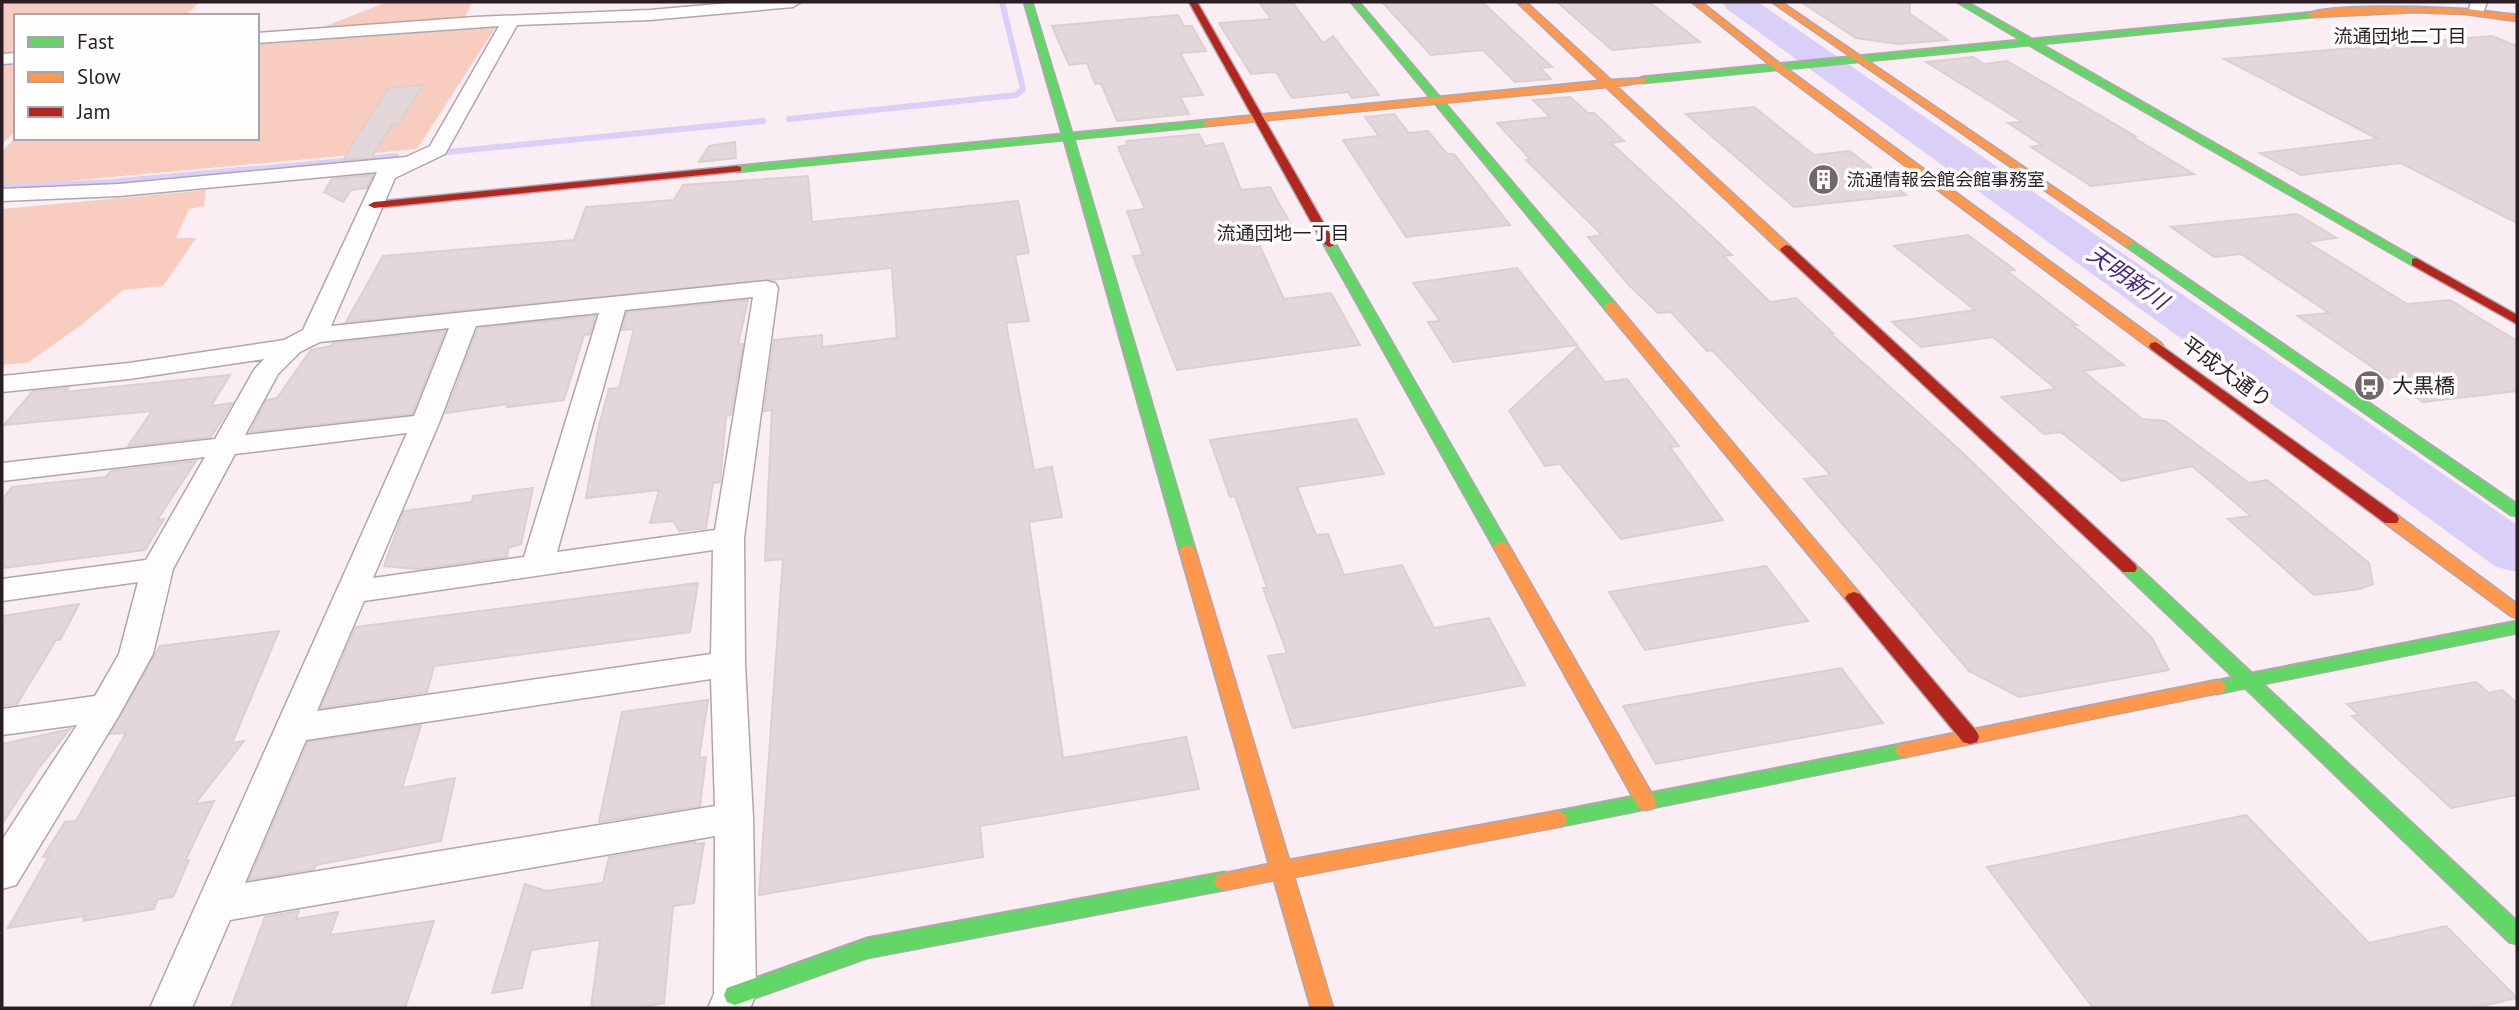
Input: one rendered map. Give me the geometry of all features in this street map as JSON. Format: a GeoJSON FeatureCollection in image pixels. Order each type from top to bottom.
{"type":"FeatureCollection","features":[{"type":"Feature","properties":{"kind":"street"},"geometry":{"type":"LineString","coordinates":[[475,22],[486,2]]}},
{"type":"Feature","properties":{"kind":"street"},"geometry":{"type":"LineString","coordinates":[[567,20],[584,2]]}},
{"type":"Feature","properties":{"kind":"street"},"geometry":{"type":"LineString","coordinates":[[259,38],[475,22],[567,20],[793,2]]}},
{"type":"Feature","properties":{"kind":"street"},"geometry":{"type":"LineString","coordinates":[[1028,2],[1070,137],[1279,870],[1322,1008]]}},
{"type":"Feature","properties":{"kind":"street"},"geometry":{"type":"LineString","coordinates":[[1193,2],[1646,802]]}},
{"type":"Feature","properties":{"kind":"street"},"geometry":{"type":"LineString","coordinates":[[1355,2],[1970,737]]}},
{"type":"Feature","properties":{"kind":"street"},"geometry":{"type":"LineString","coordinates":[[1521,2],[2250,681],[2517,935]]}},
{"type":"Feature","properties":{"kind":"street","name":"平成大通り"},"geometry":{"type":"LineString","coordinates":[[1696,2],[1783,64],[2517,612]]}},
{"type":"Feature","properties":{"kind":"street"},"geometry":{"type":"LineString","coordinates":[[1776,2],[1860,57],[2517,511]]}},
{"type":"Feature","properties":{"kind":"street"},"geometry":{"type":"LineString","coordinates":[[1962,2],[2517,320]]}},
{"type":"Feature","properties":{"kind":"street"},"geometry":{"type":"LineString","coordinates":[[374,205],[2255,19],[2453,5],[2478,5],[2517,18]]}},
{"type":"Feature","properties":{"kind":"street"},"geometry":{"type":"LineString","coordinates":[[2226,6],[2255,19]]}},
{"type":"Feature","properties":{"kind":"street"},"geometry":{"type":"LineString","coordinates":[[2,873],[106,708],[136,654],[157,569],[267,370],[303,341],[374,205],[386,174],[438,150],[510,22]]}},
{"type":"Feature","properties":{"kind":"street"},"geometry":{"type":"LineString","coordinates":[[2,195],[119,190],[407,163]]}},
{"type":"Feature","properties":{"kind":"street"},"geometry":{"type":"LineString","coordinates":[[2,384],[129,371],[303,341],[466,318],[766,288],[729,538],[728,664],[734,818],[732,1002],[867,948],[1646,802],[2517,627]]}},
{"type":"Feature","properties":{"kind":"street"},"geometry":{"type":"LineString","coordinates":[[537,566],[614,304]]}},
{"type":"Feature","properties":{"kind":"street"},"geometry":{"type":"LineString","coordinates":[[171,1008],[425,423],[466,318]]}},
{"type":"Feature","properties":{"kind":"street"},"geometry":{"type":"LineString","coordinates":[[2,471],[425,423]]}},
{"type":"Feature","properties":{"kind":"street"},"geometry":{"type":"LineString","coordinates":[[352,592],[729,538]]}},
{"type":"Feature","properties":{"kind":"street"},"geometry":{"type":"LineString","coordinates":[[2,590],[157,569]]}},
{"type":"Feature","properties":{"kind":"street"},"geometry":{"type":"LineString","coordinates":[[293,728],[728,664]]}},
{"type":"Feature","properties":{"kind":"street"},"geometry":{"type":"LineString","coordinates":[[2,722],[106,708]]}},
{"type":"Feature","properties":{"kind":"street"},"geometry":{"type":"LineString","coordinates":[[216,905],[734,818]]}},
{"type":"Feature","properties":{"kind":"shaded area"},"geometry":{"type":"Polygon","coordinates":[[[2,2],[200,2],[187,14],[14,14],[14,54],[2,56],[2,2]]]}},
{"type":"Feature","properties":{"kind":"shaded area"},"geometry":{"type":"Polygon","coordinates":[[[387,2],[472,2],[464,19],[318,29],[387,2]]]}},
{"type":"Feature","properties":{"kind":"shaded area"},"geometry":{"type":"Polygon","coordinates":[[[497,25],[417,149],[2,187],[2,151],[14,139],[259,140],[259,41],[497,25]]]}},
{"type":"Feature","properties":{"kind":"shaded area"},"geometry":{"type":"Polygon","coordinates":[[[14,61],[14,133],[2,144],[2,62],[14,61]]]}},
{"type":"Feature","properties":{"kind":"shaded area"},"geometry":{"type":"Polygon","coordinates":[[[206,190],[204,206],[189,209],[176,238],[196,238],[163,286],[123,290],[80,326],[27,363],[2,365],[2,209],[206,190]]]}},
{"type":"Feature","properties":{"kind":"building"},"geometry":{"type":"Polygon","coordinates":[[[1259,2],[1292,2],[1323,43],[1333,36],[1379,95],[1352,98],[1348,92],[1292,98],[1276,72],[1251,74],[1219,23],[1271,19],[1259,2]]]}},
{"type":"Feature","properties":{"kind":"building"},"geometry":{"type":"Polygon","coordinates":[[[1382,2],[1482,2],[1552,67],[1540,68],[1551,79],[1515,82],[1483,50],[1431,55],[1382,2]]]}},
{"type":"Feature","properties":{"kind":"building"},"geometry":{"type":"Polygon","coordinates":[[[1557,2],[1649,2],[1700,42],[1612,50],[1557,2]]]}},
{"type":"Feature","properties":{"kind":"building"},"geometry":{"type":"Polygon","coordinates":[[[1801,2],[1910,2],[1910,14],[1948,40],[1898,44],[1856,38],[1801,2]]]}},
{"type":"Feature","properties":{"kind":"building"},"geometry":{"type":"Polygon","coordinates":[[[1178,15],[1184,26],[1192,26],[1206,51],[1180,53],[1203,95],[1180,97],[1189,114],[1117,121],[1101,83],[1095,84],[1087,63],[1069,65],[1052,26],[1178,15]]]}},
{"type":"Feature","properties":{"kind":"building"},"geometry":{"type":"Polygon","coordinates":[[[2492,36],[2517,46],[2517,223],[2401,163],[2301,175],[2260,153],[2378,139],[2224,59],[2492,36]]]}},
{"type":"Feature","properties":{"kind":"building"},"geometry":{"type":"Polygon","coordinates":[[[1973,57],[1984,64],[2007,61],[2194,174],[2091,186],[2031,147],[2042,145],[2008,123],[2023,122],[1926,62],[1973,57]]]}},
{"type":"Feature","properties":{"kind":"building"},"geometry":{"type":"Polygon","coordinates":[[[423,85],[399,123],[392,125],[371,158],[343,160],[388,88],[423,85]]]}},
{"type":"Feature","properties":{"kind":"building"},"geometry":{"type":"Polygon","coordinates":[[[1570,97],[1588,113],[1594,113],[1624,141],[1611,143],[1732,255],[1723,256],[1770,302],[1796,298],[1833,333],[1830,333],[1965,455],[2152,638],[2169,670],[2019,697],[1969,671],[1804,479],[1831,475],[1712,350],[1707,351],[1671,312],[1658,313],[1628,284],[1588,237],[1602,235],[1526,160],[1530,159],[1497,123],[1550,117],[1533,100],[1570,97]]]}},
{"type":"Feature","properties":{"kind":"building"},"geometry":{"type":"Polygon","coordinates":[[[1754,107],[1814,155],[1850,151],[1906,195],[1794,207],[1686,114],[1754,107]]]}},
{"type":"Feature","properties":{"kind":"building"},"geometry":{"type":"Polygon","coordinates":[[[1394,114],[1409,133],[1428,131],[1447,154],[1454,154],[1510,225],[1406,237],[1343,140],[1379,136],[1365,117],[1394,114]]]}},
{"type":"Feature","properties":{"kind":"building"},"geometry":{"type":"Polygon","coordinates":[[[1199,134],[1205,146],[1223,143],[1241,190],[1270,187],[1291,225],[1252,229],[1284,299],[1331,293],[1360,345],[1177,370],[1133,256],[1143,255],[1127,211],[1145,209],[1118,147],[1128,145],[1126,141],[1199,134]]]}},
{"type":"Feature","properties":{"kind":"building"},"geometry":{"type":"Polygon","coordinates":[[[735,142],[736,158],[699,162],[709,146],[735,142]]]}},
{"type":"Feature","properties":{"kind":"building"},"geometry":{"type":"Polygon","coordinates":[[[373,175],[367,188],[351,190],[343,202],[324,192],[332,179],[373,175]]]}},
{"type":"Feature","properties":{"kind":"building"},"geometry":{"type":"Polygon","coordinates":[[[808,176],[812,222],[1018,201],[1029,253],[1015,255],[1029,321],[1006,323],[1034,470],[1052,467],[1062,517],[1029,522],[1063,758],[1186,737],[1199,789],[980,826],[983,857],[759,895],[783,559],[765,561],[772,410],[764,411],[774,340],[822,335],[822,347],[897,338],[892,268],[346,322],[383,256],[574,240],[586,207],[674,200],[683,185],[808,176]]]}},
{"type":"Feature","properties":{"kind":"building"},"geometry":{"type":"Polygon","coordinates":[[[2297,214],[2336,238],[2307,242],[2407,304],[2450,300],[2517,341],[2517,391],[2423,402],[2298,316],[2329,313],[2241,254],[2214,257],[2171,227],[2297,214]]]}},
{"type":"Feature","properties":{"kind":"building"},"geometry":{"type":"Polygon","coordinates":[[[1968,235],[2015,270],[2007,271],[2124,365],[2083,371],[2142,419],[2165,421],[2249,483],[2267,480],[2369,563],[2373,584],[2360,589],[2314,595],[2228,519],[2251,516],[2192,466],[2122,481],[2061,432],[2044,434],[2001,397],[2056,389],[1993,337],[1921,347],[1892,322],[1975,310],[1894,246],[1968,235]]]}},
{"type":"Feature","properties":{"kind":"building"},"geometry":{"type":"Polygon","coordinates":[[[1517,268],[1577,345],[1453,362],[1428,322],[1440,321],[1413,283],[1517,268]]]}},
{"type":"Feature","properties":{"kind":"building"},"geometry":{"type":"Polygon","coordinates":[[[748,300],[738,345],[743,344],[731,415],[726,416],[720,482],[713,483],[706,528],[679,531],[673,521],[650,523],[659,490],[586,498],[598,429],[609,389],[619,388],[634,329],[622,330],[627,312],[748,300]]]}},
{"type":"Feature","properties":{"kind":"building"},"geometry":{"type":"Polygon","coordinates":[[[595,316],[590,334],[584,335],[564,400],[507,407],[508,404],[446,413],[478,328],[595,316]]]}},
{"type":"Feature","properties":{"kind":"building"},"geometry":{"type":"Polygon","coordinates":[[[445,331],[412,414],[250,432],[267,400],[277,398],[311,350],[331,346],[333,343],[445,331]]]}},
{"type":"Feature","properties":{"kind":"building"},"geometry":{"type":"Polygon","coordinates":[[[1578,347],[1605,382],[1627,379],[1679,446],[1670,447],[1723,520],[1621,539],[1560,464],[1545,466],[1509,411],[1578,347]]]}},
{"type":"Feature","properties":{"kind":"building"},"geometry":{"type":"Polygon","coordinates":[[[230,375],[211,406],[232,403],[211,437],[128,446],[152,411],[4,425],[33,391],[68,388],[65,392],[230,375]]]}},
{"type":"Feature","properties":{"kind":"building"},"geometry":{"type":"Polygon","coordinates":[[[1356,419],[1384,474],[1297,487],[1316,535],[1328,534],[1344,575],[1402,565],[1434,628],[1489,618],[1525,685],[1293,728],[1268,656],[1287,653],[1263,588],[1267,588],[1235,496],[1230,497],[1210,440],[1356,419]]]}},
{"type":"Feature","properties":{"kind":"building"},"geometry":{"type":"Polygon","coordinates":[[[196,461],[157,520],[164,519],[145,550],[2,568],[2,500],[12,487],[106,477],[111,471],[196,461]]]}},
{"type":"Feature","properties":{"kind":"building"},"geometry":{"type":"Polygon","coordinates":[[[533,488],[521,544],[508,548],[507,557],[418,569],[384,566],[404,511],[472,502],[473,496],[533,488]]]}},
{"type":"Feature","properties":{"kind":"building"},"geometry":{"type":"Polygon","coordinates":[[[1766,566],[1808,621],[1645,650],[1609,592],[1766,566]]]}},
{"type":"Feature","properties":{"kind":"building"},"geometry":{"type":"Polygon","coordinates":[[[698,583],[690,632],[434,666],[427,692],[321,708],[356,627],[698,583]]]}},
{"type":"Feature","properties":{"kind":"building"},"geometry":{"type":"Polygon","coordinates":[[[79,604],[60,640],[56,640],[17,704],[2,706],[2,616],[79,604]]]}},
{"type":"Feature","properties":{"kind":"building"},"geometry":{"type":"Polygon","coordinates":[[[279,631],[232,743],[244,741],[195,804],[214,801],[185,861],[189,860],[173,897],[158,899],[154,909],[83,921],[85,916],[8,928],[49,856],[43,857],[65,822],[76,821],[126,733],[110,734],[160,646],[279,631]]]}},
{"type":"Feature","properties":{"kind":"building"},"geometry":{"type":"Polygon","coordinates":[[[1841,668],[1883,723],[1656,764],[1623,706],[1841,668]]]}},
{"type":"Feature","properties":{"kind":"building"},"geometry":{"type":"Polygon","coordinates":[[[2476,682],[2489,693],[2502,690],[2517,703],[2517,795],[2451,808],[2352,716],[2359,715],[2347,704],[2476,682]]]}},
{"type":"Feature","properties":{"kind":"building"},"geometry":{"type":"Polygon","coordinates":[[[708,700],[699,758],[706,757],[700,806],[599,822],[622,712],[708,700]]]}},
{"type":"Feature","properties":{"kind":"building"},"geometry":{"type":"Polygon","coordinates":[[[421,725],[402,788],[455,778],[441,841],[316,865],[314,869],[249,880],[308,742],[421,725]]]}},
{"type":"Feature","properties":{"kind":"building"},"geometry":{"type":"Polygon","coordinates":[[[70,729],[38,769],[2,824],[2,744],[70,729]]]}},
{"type":"Feature","properties":{"kind":"building"},"geometry":{"type":"Polygon","coordinates":[[[2246,815],[2369,943],[2446,926],[2517,998],[2474,1008],[2093,1008],[1987,867],[2246,815]]]}},
{"type":"Feature","properties":{"kind":"building"},"geometry":{"type":"Polygon","coordinates":[[[695,842],[704,843],[694,903],[673,906],[664,1003],[640,1008],[591,1008],[600,940],[531,950],[522,988],[492,993],[525,884],[546,891],[603,883],[609,857],[695,842]]]}},
{"type":"Feature","properties":{"kind":"building"},"geometry":{"type":"Polygon","coordinates":[[[299,911],[296,919],[338,912],[330,935],[434,921],[405,1008],[231,1008],[265,917],[299,911]]]}},
{"type":"Feature","properties":{"kind":"waterway"},"geometry":{"type":"LineString","coordinates":[[789,119],[1016,95],[1023,89],[1002,2]]}},
{"type":"Feature","properties":{"kind":"waterway","name":"天明新川"},"geometry":{"type":"LineString","coordinates":[[1738,2],[2517,553]]}},
{"type":"Feature","properties":{"kind":"waterway"},"geometry":{"type":"LineString","coordinates":[[447,152],[763,121]]}},
{"type":"Feature","properties":{"kind":"waterway"},"geometry":{"type":"LineString","coordinates":[[234,171],[396,156]]}},
{"type":"Feature","properties":{"kind":"waterway"},"geometry":{"type":"LineString","coordinates":[[2,188],[111,183],[252,170]]}},
{"type":"Feature","properties":{"kind":"traffic: fast"},"geometry":{"type":"LineString","coordinates":[[1028,2],[1187,549]]}},
{"type":"Feature","properties":{"kind":"traffic: fast"},"geometry":{"type":"LineString","coordinates":[[1355,2],[1610,306]]}},
{"type":"Feature","properties":{"kind":"traffic: fast"},"geometry":{"type":"LineString","coordinates":[[1961,2],[2416,262]]}},
{"type":"Feature","properties":{"kind":"traffic: fast"},"geometry":{"type":"LineString","coordinates":[[1642,80],[2312,14]]}},
{"type":"Feature","properties":{"kind":"traffic: fast"},"geometry":{"type":"LineString","coordinates":[[737,169],[1207,123]]}},
{"type":"Feature","properties":{"kind":"traffic: fast"},"geometry":{"type":"LineString","coordinates":[[2128,242],[2517,511]]}},
{"type":"Feature","properties":{"kind":"traffic: fast"},"geometry":{"type":"LineString","coordinates":[[1329,243],[1501,546]]}},
{"type":"Feature","properties":{"kind":"traffic: fast"},"geometry":{"type":"LineString","coordinates":[[2129,568],[2517,935]]}},
{"type":"Feature","properties":{"kind":"traffic: fast"},"geometry":{"type":"LineString","coordinates":[[2217,687],[2517,627]]}},
{"type":"Feature","properties":{"kind":"traffic: fast"},"geometry":{"type":"LineString","coordinates":[[1557,819],[1905,750]]}},
{"type":"Feature","properties":{"kind":"traffic: fast"},"geometry":{"type":"LineString","coordinates":[[735,995],[867,948],[1224,881]]}},
{"type":"Feature","properties":{"kind":"traffic: slow"},"geometry":{"type":"LineString","coordinates":[[1521,2],[1786,249]]}},
{"type":"Feature","properties":{"kind":"traffic: slow"},"geometry":{"type":"LineString","coordinates":[[1696,2],[1776,65],[2156,346]]}},
{"type":"Feature","properties":{"kind":"traffic: slow"},"geometry":{"type":"LineString","coordinates":[[1776,2],[2128,242]]}},
{"type":"Feature","properties":{"kind":"traffic: slow"},"geometry":{"type":"LineString","coordinates":[[2312,14],[2415,10],[2517,18]]}},
{"type":"Feature","properties":{"kind":"traffic: slow"},"geometry":{"type":"LineString","coordinates":[[1207,123],[1642,80]]}},
{"type":"Feature","properties":{"kind":"traffic: slow"},"geometry":{"type":"LineString","coordinates":[[1610,306],[1854,598]]}},
{"type":"Feature","properties":{"kind":"traffic: slow"},"geometry":{"type":"LineString","coordinates":[[2391,519],[2517,612]]}},
{"type":"Feature","properties":{"kind":"traffic: slow"},"geometry":{"type":"LineString","coordinates":[[1501,546],[1646,802]]}},
{"type":"Feature","properties":{"kind":"traffic: slow"},"geometry":{"type":"LineString","coordinates":[[1187,549],[1322,1008]]}},
{"type":"Feature","properties":{"kind":"traffic: slow"},"geometry":{"type":"LineString","coordinates":[[1905,750],[2217,687]]}},
{"type":"Feature","properties":{"kind":"traffic: slow"},"geometry":{"type":"LineString","coordinates":[[1224,881],[1557,819]]}},
{"type":"Feature","properties":{"kind":"traffic: jam"},"geometry":{"type":"LineString","coordinates":[[1193,2],[1329,243]]}},
{"type":"Feature","properties":{"kind":"traffic: jam"},"geometry":{"type":"LineString","coordinates":[[374,205],[737,169]]}},
{"type":"Feature","properties":{"kind":"traffic: jam"},"geometry":{"type":"LineString","coordinates":[[1786,249],[2129,568]]}},
{"type":"Feature","properties":{"kind":"traffic: jam"},"geometry":{"type":"LineString","coordinates":[[2416,262],[2517,320]]}},
{"type":"Feature","properties":{"kind":"traffic: jam"},"geometry":{"type":"LineString","coordinates":[[2156,346],[2391,519]]}},
{"type":"Feature","properties":{"kind":"traffic: jam"},"geometry":{"type":"LineString","coordinates":[[1854,598],[1970,737]]}},
{"type":"Feature","properties":{"kind":"place","name":"流通情報会館会館事務室"},"geometry":{"type":"Point","coordinates":[1824,179]}},
{"type":"Feature","properties":{"kind":"place","name":"大黒橋"},"geometry":{"type":"Point","coordinates":[2369,385]}},
{"type":"Feature","properties":{"kind":"district","name":"流通団地二丁目"},"geometry":{"type":"Point","coordinates":[2400,36]}},
{"type":"Feature","properties":{"kind":"district","name":"流通団地一丁目"},"geometry":{"type":"Point","coordinates":[1283,233]}}]}
